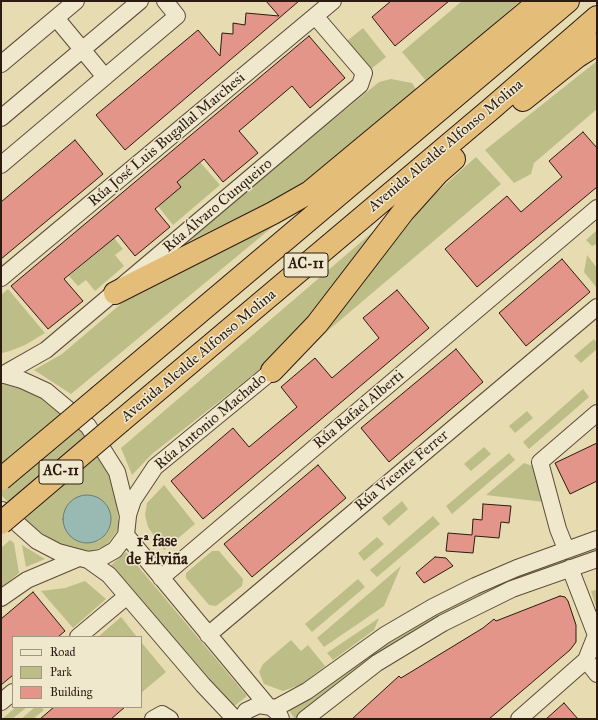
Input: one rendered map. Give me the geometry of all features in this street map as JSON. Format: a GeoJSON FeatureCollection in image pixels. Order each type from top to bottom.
{"type":"FeatureCollection","features":[{"type":"Feature","properties":{"kind":"highway"},"geometry":{"type":"LineString","coordinates":[[115,293],[273,213],[310,192],[540,1]]}},
{"type":"Feature","properties":{"kind":"highway","name":"AC-11"},"geometry":{"type":"LineString","coordinates":[[1,479],[568,1]]}},
{"type":"Feature","properties":{"kind":"highway","name":"Avenida Alcalde Alfonso Molina"},"geometry":{"type":"LineString","coordinates":[[1,523],[491,109],[597,17]]}},
{"type":"Feature","properties":{"kind":"highway"},"geometry":{"type":"LineString","coordinates":[[272,371],[317,324],[403,212],[438,173],[522,100],[578,56],[597,44]]}},
{"type":"Feature","properties":{"kind":"highway"},"geometry":{"type":"LineString","coordinates":[[411,109],[468,86],[481,50]]}},
{"type":"Feature","properties":{"kind":"highway"},"geometry":{"type":"LineString","coordinates":[[463,151],[491,109],[522,100]]}},
{"type":"Feature","properties":{"kind":"street"},"geometry":{"type":"LineString","coordinates":[[2,63],[76,1]]}},
{"type":"Feature","properties":{"kind":"street"},"geometry":{"type":"LineString","coordinates":[[1,118],[140,1]]}},
{"type":"Feature","properties":{"kind":"street"},"geometry":{"type":"LineString","coordinates":[[1,165],[177,16],[165,1]]}},
{"type":"Feature","properties":{"kind":"street","name":"Rúa José Luis Bugallal Marchesi"},"geometry":{"type":"LineString","coordinates":[[1,278],[333,1]]}},
{"type":"Feature","properties":{"kind":"street","name":"Rúa Álvaro Cunqueiro"},"geometry":{"type":"LineString","coordinates":[[2,374],[46,350],[360,85],[364,73],[315,16]]}},
{"type":"Feature","properties":{"kind":"street"},"geometry":{"type":"LineString","coordinates":[[56,18],[105,77]]}},
{"type":"Feature","properties":{"kind":"street","name":"Rúa Rafael Alberti"},"geometry":{"type":"LineString","coordinates":[[161,578],[597,208]]}},
{"type":"Feature","properties":{"kind":"street","name":"Rúa Vicente Ferrer"},"geometry":{"type":"LineString","coordinates":[[208,635],[597,307]]}},
{"type":"Feature","properties":{"kind":"street","name":"Rúa Antonio Machado"},"geometry":{"type":"LineString","coordinates":[[128,516],[132,500],[155,467],[272,371]]}},
{"type":"Feature","properties":{"kind":"street"},"geometry":{"type":"LineString","coordinates":[[1,598],[27,580],[84,559],[101,558],[115,550],[126,535],[128,516],[117,472],[88,426],[46,391],[22,380],[2,374]]}},
{"type":"Feature","properties":{"kind":"street"},"geometry":{"type":"LineString","coordinates":[[566,549],[558,530],[540,462],[597,413]]}},
{"type":"Feature","properties":{"kind":"street"},"geometry":{"type":"LineString","coordinates":[[1,509],[37,541],[58,552],[84,559],[109,575],[203,685],[235,719]]}},
{"type":"Feature","properties":{"kind":"street"},"geometry":{"type":"LineString","coordinates":[[126,535],[208,635],[274,711]]}},
{"type":"Feature","properties":{"kind":"street"},"geometry":{"type":"LineString","coordinates":[[241,719],[246,711],[252,707],[274,711],[307,691],[385,635],[433,607],[474,586],[566,549],[597,539]]}},
{"type":"Feature","properties":{"kind":"street"},"geometry":{"type":"LineString","coordinates":[[305,719],[377,663],[443,623],[512,589],[597,559]]}},
{"type":"Feature","properties":{"kind":"street"},"geometry":{"type":"LineString","coordinates":[[519,719],[586,660],[597,635],[570,568]]}},
{"type":"Feature","properties":{"kind":"street"},"geometry":{"type":"LineString","coordinates":[[79,636],[127,596]]}},
{"type":"Feature","properties":{"kind":"street"},"geometry":{"type":"LineString","coordinates":[[586,660],[597,674]]}},
{"type":"Feature","properties":{"kind":"street"},"geometry":{"type":"LineString","coordinates":[[1,702],[12,693]]}},
{"type":"Feature","properties":{"kind":"street"},"geometry":{"type":"LineString","coordinates":[[153,719],[162,714],[170,719]]}},
{"type":"Feature","properties":{"kind":"green space"},"geometry":{"type":"Polygon","coordinates":[[[462,1],[520,1],[428,83],[402,52],[462,1]]]}},
{"type":"Feature","properties":{"kind":"green space"},"geometry":{"type":"Polygon","coordinates":[[[363,28],[386,57],[371,69],[347,41],[363,28]]]}},
{"type":"Feature","properties":{"kind":"green space"},"geometry":{"type":"Polygon","coordinates":[[[597,61],[597,109],[534,163],[531,174],[514,183],[485,150],[597,61]]]}},
{"type":"Feature","properties":{"kind":"green space"},"geometry":{"type":"Polygon","coordinates":[[[391,79],[412,83],[417,91],[310,183],[183,244],[379,82],[391,79]]]}},
{"type":"Feature","properties":{"kind":"green space"},"geometry":{"type":"Polygon","coordinates":[[[476,157],[501,184],[318,339],[429,199],[476,157]]]}},
{"type":"Feature","properties":{"kind":"green space"},"geometry":{"type":"Polygon","coordinates":[[[200,162],[220,185],[173,225],[158,206],[177,182],[200,162]]]}},
{"type":"Feature","properties":{"kind":"green space"},"geometry":{"type":"Polygon","coordinates":[[[389,218],[311,320],[267,364],[152,454],[132,475],[121,448],[389,218]]]}},
{"type":"Feature","properties":{"kind":"green space"},"geometry":{"type":"Polygon","coordinates":[[[276,224],[71,394],[34,370],[62,354],[122,303],[149,285],[276,224]]]}},
{"type":"Feature","properties":{"kind":"green space"},"geometry":{"type":"Polygon","coordinates":[[[597,230],[597,244],[592,246],[586,240],[597,230]]]}},
{"type":"Feature","properties":{"kind":"green space"},"geometry":{"type":"Polygon","coordinates":[[[114,238],[123,249],[115,255],[124,266],[95,291],[86,280],[78,286],[69,276],[114,238]]]}},
{"type":"Feature","properties":{"kind":"green space"},"geometry":{"type":"Polygon","coordinates":[[[587,255],[597,268],[596,287],[584,272],[587,255]]]}},
{"type":"Feature","properties":{"kind":"green space"},"geometry":{"type":"Polygon","coordinates":[[[8,289],[45,333],[25,345],[2,353],[1,295],[8,289]]]}},
{"type":"Feature","properties":{"kind":"green space"},"geometry":{"type":"Polygon","coordinates":[[[594,339],[597,343],[597,349],[581,363],[574,356],[594,339]]]}},
{"type":"Feature","properties":{"kind":"green space"},"geometry":{"type":"Polygon","coordinates":[[[1,383],[20,387],[42,396],[82,432],[111,479],[117,506],[119,528],[106,546],[84,553],[63,547],[30,525],[1,495],[1,383]],[[89,495],[77,498],[71,502],[64,514],[65,528],[71,537],[82,543],[99,541],[109,530],[111,516],[106,504],[96,497],[89,495]]]}},
{"type":"Feature","properties":{"kind":"green space"},"geometry":{"type":"Polygon","coordinates":[[[583,389],[589,397],[529,449],[523,442],[583,389]]]}},
{"type":"Feature","properties":{"kind":"green space"},"geometry":{"type":"Polygon","coordinates":[[[527,411],[533,418],[515,433],[509,426],[527,411]]]}},
{"type":"Feature","properties":{"kind":"green space"},"geometry":{"type":"Polygon","coordinates":[[[484,447],[491,454],[471,471],[464,464],[484,447]]]}},
{"type":"Feature","properties":{"kind":"green space"},"geometry":{"type":"Polygon","coordinates":[[[509,453],[515,460],[452,514],[446,506],[509,453]]]}},
{"type":"Feature","properties":{"kind":"green space"},"geometry":{"type":"Polygon","coordinates":[[[524,463],[535,467],[544,502],[486,495],[524,463]]]}},
{"type":"Feature","properties":{"kind":"green space"},"geometry":{"type":"Polygon","coordinates":[[[164,485],[195,524],[164,550],[148,527],[145,515],[147,503],[164,485]]]}},
{"type":"Feature","properties":{"kind":"green space"},"geometry":{"type":"Polygon","coordinates":[[[402,501],[408,509],[389,526],[382,518],[402,501]]]}},
{"type":"Feature","properties":{"kind":"green space"},"geometry":{"type":"Polygon","coordinates":[[[433,516],[440,524],[377,577],[370,570],[433,516]]]}},
{"type":"Feature","properties":{"kind":"green space"},"geometry":{"type":"Polygon","coordinates":[[[377,537],[384,544],[364,561],[358,553],[377,537]]]}},
{"type":"Feature","properties":{"kind":"green space"},"geometry":{"type":"Polygon","coordinates":[[[10,540],[14,543],[19,573],[1,588],[1,548],[10,540]]]}},
{"type":"Feature","properties":{"kind":"green space"},"geometry":{"type":"Polygon","coordinates":[[[22,545],[45,559],[26,567],[22,545]]]}},
{"type":"Feature","properties":{"kind":"green space"},"geometry":{"type":"Polygon","coordinates":[[[597,546],[597,556],[387,652],[295,719],[288,709],[434,611],[510,576],[597,546]]]}},
{"type":"Feature","properties":{"kind":"green space"},"geometry":{"type":"Polygon","coordinates":[[[212,551],[219,551],[243,579],[242,586],[216,606],[209,605],[186,578],[186,573],[212,551]]]}},
{"type":"Feature","properties":{"kind":"green space"},"geometry":{"type":"Polygon","coordinates":[[[126,552],[247,696],[232,708],[111,565],[126,552]]]}},
{"type":"Feature","properties":{"kind":"green space"},"geometry":{"type":"Polygon","coordinates":[[[401,566],[384,606],[324,647],[317,638],[401,566]]]}},
{"type":"Feature","properties":{"kind":"green space"},"geometry":{"type":"Polygon","coordinates":[[[358,579],[365,587],[312,632],[305,624],[358,579]]]}},
{"type":"Feature","properties":{"kind":"green space"},"geometry":{"type":"Polygon","coordinates":[[[85,581],[106,599],[73,628],[41,591],[65,588],[85,581]]]}},
{"type":"Feature","properties":{"kind":"green space"},"geometry":{"type":"Polygon","coordinates":[[[596,590],[597,592],[597,610],[591,591],[596,590]]]}},
{"type":"Feature","properties":{"kind":"green space"},"geometry":{"type":"Polygon","coordinates":[[[121,617],[136,636],[99,636],[121,617]]]}},
{"type":"Feature","properties":{"kind":"green space"},"geometry":{"type":"Polygon","coordinates":[[[379,618],[374,630],[333,660],[327,653],[379,618]]]}},
{"type":"Feature","properties":{"kind":"green space"},"geometry":{"type":"Polygon","coordinates":[[[291,640],[301,651],[308,645],[325,666],[302,684],[283,691],[264,684],[259,672],[263,664],[291,640]]]}},
{"type":"Feature","properties":{"kind":"green space"},"geometry":{"type":"Polygon","coordinates":[[[142,643],[166,672],[142,692],[142,643]]]}},
{"type":"Feature","properties":{"kind":"green space"},"geometry":{"type":"Polygon","coordinates":[[[15,708],[26,708],[12,719],[2,719],[15,708]]]}},
{"type":"Feature","properties":{"kind":"green space"},"geometry":{"type":"Polygon","coordinates":[[[34,708],[42,708],[44,710],[33,719],[21,719],[34,708]]]}},
{"type":"Feature","properties":{"kind":"water"},"geometry":{"type":"Polygon","coordinates":[[[82,495],[92,495],[104,502],[111,514],[111,524],[104,536],[92,543],[82,543],[74,539],[67,532],[63,524],[63,514],[67,506],[74,499],[82,495]]]}},
{"type":"Feature","properties":{"kind":"building"},"geometry":{"type":"Polygon","coordinates":[[[266,1],[299,1],[125,150],[96,115],[198,30],[220,56],[222,33],[233,34],[233,23],[245,25],[246,13],[279,16],[266,1]]]}},
{"type":"Feature","properties":{"kind":"building"},"geometry":{"type":"Polygon","coordinates":[[[391,1],[449,1],[395,46],[372,17],[391,1]]]}},
{"type":"Feature","properties":{"kind":"building"},"geometry":{"type":"Polygon","coordinates":[[[309,36],[345,78],[310,108],[292,86],[239,131],[258,153],[223,182],[204,159],[177,182],[181,187],[155,209],[170,227],[135,256],[118,235],[64,279],[83,301],[48,329],[11,286],[309,36]]]}},
{"type":"Feature","properties":{"kind":"building"},"geometry":{"type":"Polygon","coordinates":[[[583,132],[597,148],[597,187],[477,287],[445,249],[507,196],[521,212],[562,177],[549,161],[583,132]]]}},
{"type":"Feature","properties":{"kind":"building"},"geometry":{"type":"Polygon","coordinates":[[[75,140],[103,174],[1,259],[1,202],[75,140]]]}},
{"type":"Feature","properties":{"kind":"building"},"geometry":{"type":"Polygon","coordinates":[[[562,259],[590,292],[526,346],[499,313],[562,259]]]}},
{"type":"Feature","properties":{"kind":"building"},"geometry":{"type":"Polygon","coordinates":[[[397,290],[429,328],[203,519],[171,481],[233,428],[249,447],[297,407],[281,387],[315,358],[332,378],[379,338],[363,318],[397,290]]]}},
{"type":"Feature","properties":{"kind":"building"},"geometry":{"type":"Polygon","coordinates":[[[456,349],[483,382],[389,462],[361,428],[456,349]]]}},
{"type":"Feature","properties":{"kind":"building"},"geometry":{"type":"Polygon","coordinates":[[[597,443],[597,481],[570,494],[555,463],[597,443]]]}},
{"type":"Feature","properties":{"kind":"building"},"geometry":{"type":"Polygon","coordinates":[[[318,465],[346,498],[252,577],[224,544],[318,465]]]}},
{"type":"Feature","properties":{"kind":"building"},"geometry":{"type":"Polygon","coordinates":[[[483,504],[511,506],[509,523],[501,522],[499,538],[475,536],[473,553],[446,551],[448,533],[472,535],[473,519],[482,520],[483,504]]]}},
{"type":"Feature","properties":{"kind":"building"},"geometry":{"type":"Polygon","coordinates":[[[435,557],[446,558],[453,566],[424,583],[416,573],[435,557]]]}},
{"type":"Feature","properties":{"kind":"building"},"geometry":{"type":"Polygon","coordinates":[[[33,592],[65,631],[59,636],[12,636],[12,676],[1,685],[1,619],[33,592]]]}},
{"type":"Feature","properties":{"kind":"building"},"geometry":{"type":"Polygon","coordinates":[[[560,596],[565,597],[568,601],[576,625],[576,642],[570,650],[489,719],[352,719],[399,676],[401,678],[483,628],[494,619],[496,621],[560,596]]]}},
{"type":"Feature","properties":{"kind":"building"},"geometry":{"type":"Polygon","coordinates":[[[564,703],[578,719],[546,719],[564,703]]]}},
{"type":"Feature","properties":{"kind":"building"},"geometry":{"type":"Polygon","coordinates":[[[53,708],[124,708],[111,719],[40,719],[53,708]]]}},
{"type":"Feature","properties":{"kind":"district","name":"1ª fase de Elviña"},"geometry":{"type":"Point","coordinates":[157,551]}}]}
